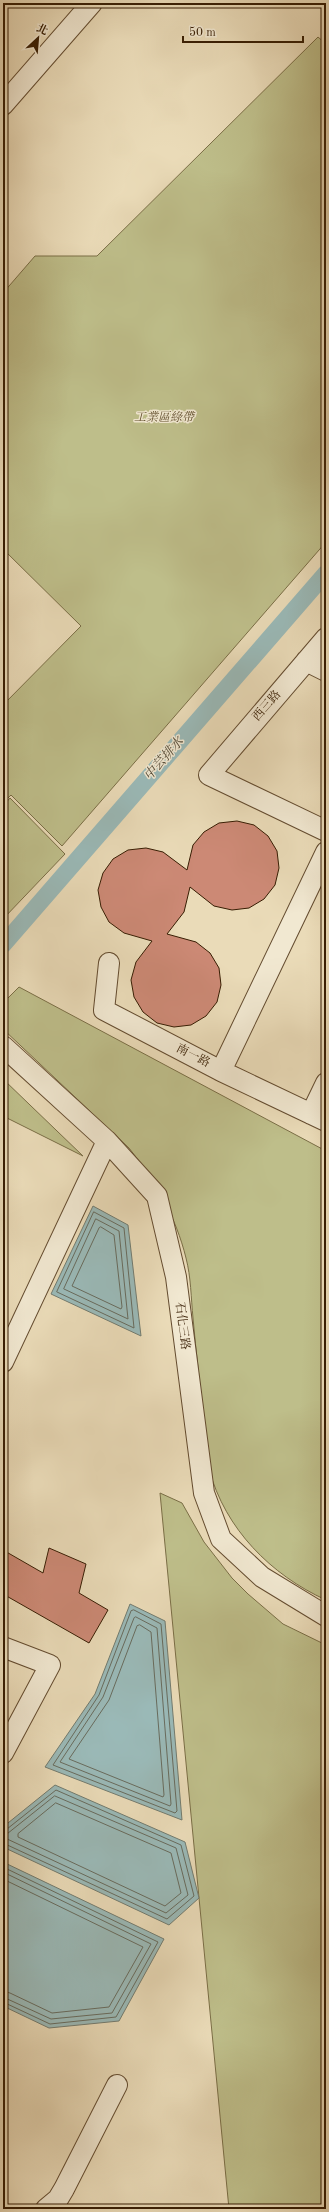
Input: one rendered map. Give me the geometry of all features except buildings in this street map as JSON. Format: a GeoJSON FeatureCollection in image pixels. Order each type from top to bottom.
{"type":"FeatureCollection","features":[{"type":"Feature","properties":{"kind":"street"},"geometry":{"type":"LineString","coordinates":[[3,105],[92,3]]}},
{"type":"Feature","properties":{"kind":"street","name":"西三路"},"geometry":{"type":"LineString","coordinates":[[326,638],[209,775],[326,831]]}},
{"type":"Feature","properties":{"kind":"street"},"geometry":{"type":"LineString","coordinates":[[306,661],[326,671]]}},
{"type":"Feature","properties":{"kind":"street"},"geometry":{"type":"LineString","coordinates":[[221,1071],[326,852]]}},
{"type":"Feature","properties":{"kind":"street","name":"南一路"},"geometry":{"type":"LineString","coordinates":[[109,963],[104,1010],[221,1071],[319,1118]]}},
{"type":"Feature","properties":{"kind":"street","name":"石化三路"},"geometry":{"type":"LineString","coordinates":[[3,1046],[107,1141],[157,1196],[176,1277],[204,1493],[221,1539],[262,1577],[326,1616]]}},
{"type":"Feature","properties":{"kind":"street"},"geometry":{"type":"LineString","coordinates":[[319,1118],[326,1083]]}},
{"type":"Feature","properties":{"kind":"street"},"geometry":{"type":"LineString","coordinates":[[3,1362],[107,1141]]}},
{"type":"Feature","properties":{"kind":"street"},"geometry":{"type":"LineString","coordinates":[[3,1647],[50,1665],[3,1754]]}},
{"type":"Feature","properties":{"kind":"street"},"geometry":{"type":"LineString","coordinates":[[46,2209],[58,2199],[64,2190],[117,2085]]}},
{"type":"Feature","properties":{"kind":"green space","name":"工業區綠帶"},"geometry":{"type":"Polygon","coordinates":[[[318,37],[326,44],[326,542],[62,846],[11,795],[3,803],[3,705],[81,626],[3,549],[3,293],[35,256],[97,256],[318,37]]]}},
{"type":"Feature","properties":{"kind":"green space"},"geometry":{"type":"Polygon","coordinates":[[[10,798],[65,854],[3,919],[3,806],[10,798]]]}},
{"type":"Feature","properties":{"kind":"green space"},"geometry":{"type":"Polygon","coordinates":[[[19,987],[326,1151],[326,1600],[306,1590],[269,1563],[253,1548],[226,1511],[216,1491],[209,1469],[205,1445],[204,1420],[195,1344],[191,1288],[186,1258],[177,1228],[156,1186],[129,1148],[3,1029],[3,1003],[19,987]]]}},
{"type":"Feature","properties":{"kind":"green space"},"geometry":{"type":"Polygon","coordinates":[[[3,1079],[83,1156],[3,1116],[3,1079]]]}},
{"type":"Feature","properties":{"kind":"green space"},"geometry":{"type":"Polygon","coordinates":[[[160,1493],[182,1503],[204,1542],[232,1578],[248,1594],[283,1624],[326,1645],[326,2209],[229,2209],[160,1493]]]}},
{"type":"Feature","properties":{"kind":"water"},"geometry":{"type":"Polygon","coordinates":[[[93,1206],[128,1225],[141,1336],[51,1294],[93,1206]]]}},
{"type":"Feature","properties":{"kind":"water"},"geometry":{"type":"Polygon","coordinates":[[[130,1604],[165,1621],[182,1820],[45,1767],[95,1694],[130,1604]]]}},
{"type":"Feature","properties":{"kind":"water"},"geometry":{"type":"Polygon","coordinates":[[[55,1785],[185,1842],[199,1898],[169,1925],[3,1847],[3,1827],[55,1785]]]}},
{"type":"Feature","properties":{"kind":"water"},"geometry":{"type":"Polygon","coordinates":[[[3,1862],[164,1939],[119,2021],[49,2028],[3,2006],[3,1862]]]}},
{"type":"Feature","properties":{"kind":"waterway","name":"中芸排水"},"geometry":{"type":"LineString","coordinates":[[3,945],[326,573]]}}]}
